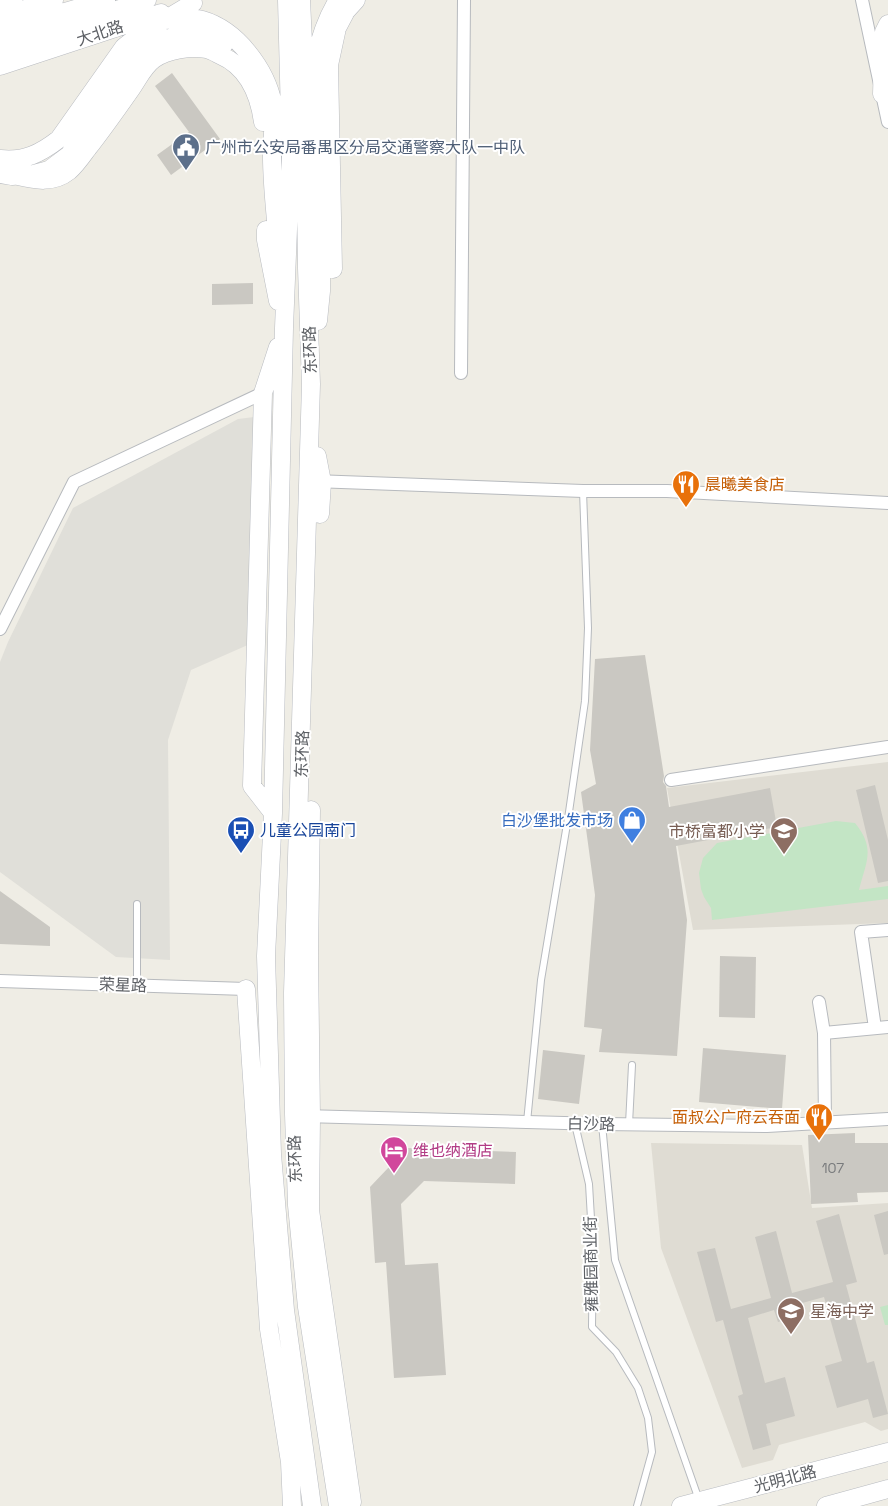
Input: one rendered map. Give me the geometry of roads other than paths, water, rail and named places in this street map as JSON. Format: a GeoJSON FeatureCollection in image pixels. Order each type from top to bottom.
{"type":"FeatureCollection","features":[{"type":"Feature","properties":{"kind":"main road"},"geometry":{"type":"LineString","coordinates":[[0,17],[12,5],[106,0]]}},
{"type":"Feature","properties":{"kind":"main road","name":"大北路"},"geometry":{"type":"LineString","coordinates":[[0,49],[147,0]]}},
{"type":"Feature","properties":{"kind":"main road","name":"东环路"},"geometry":{"type":"LineString","coordinates":[[287,0],[291,155],[284,328],[273,812],[266,956],[272,1154],[285,1310],[312,1506]]}},
{"type":"Feature","properties":{"kind":"main road","name":"东环路"},"geometry":{"type":"LineString","coordinates":[[301,0],[311,384],[310,434],[320,465],[316,482],[296,914],[293,993],[294,1114],[297,1205],[307,1307],[349,1505]]}},
{"type":"Feature","properties":{"kind":"main road"},"geometry":{"type":"LineString","coordinates":[[311,384],[321,291],[315,60],[320,37],[338,0]]}},
{"type":"Feature","properties":{"kind":"main road"},"geometry":{"type":"LineString","coordinates":[[317,329],[328,298],[333,257],[329,65],[336,28],[346,11],[356,0]]}},
{"type":"Feature","properties":{"kind":"main road"},"geometry":{"type":"LineString","coordinates":[[0,159],[29,158],[59,139],[124,47],[163,20],[197,1]]}},
{"type":"Feature","properties":{"kind":"main road","name":"大北路"},"geometry":{"type":"LineString","coordinates":[[0,66],[197,1]]}},
{"type":"Feature","properties":{"kind":"main road"},"geometry":{"type":"LineString","coordinates":[[0,31],[53,4]]}},
{"type":"Feature","properties":{"kind":"main road"},"geometry":{"type":"LineString","coordinates":[[163,20],[199,20],[221,35],[240,43],[252,57],[266,82],[273,104],[275,131],[272,155],[284,328],[263,393],[252,786],[273,812]]}},
{"type":"Feature","properties":{"kind":"main road"},"geometry":{"type":"LineString","coordinates":[[882,94],[884,32],[888,24]]}},
{"type":"Feature","properties":{"kind":"main road"},"geometry":{"type":"LineString","coordinates":[[18,176],[49,170],[68,155],[143,49],[155,43],[176,37],[221,35]]}},
{"type":"Feature","properties":{"kind":"main road"},"geometry":{"type":"LineString","coordinates":[[0,174],[42,181],[68,172],[106,125],[145,68],[153,60],[165,54],[187,49],[206,49],[225,57],[246,73],[255,88],[261,106],[264,130],[266,240],[284,328]]}},
{"type":"Feature","properties":{"kind":"main road"},"geometry":{"type":"LineString","coordinates":[[316,482],[316,603],[308,955],[311,1117],[310,1210],[349,1505]]}},
{"type":"Feature","properties":{"kind":"main road"},"geometry":{"type":"LineString","coordinates":[[268,911],[296,914]]}},
{"type":"Feature","properties":{"kind":"main road"},"geometry":{"type":"LineString","coordinates":[[246,989],[293,993],[308,955]]}},
{"type":"Feature","properties":{"kind":"main road"},"geometry":{"type":"LineString","coordinates":[[246,989],[269,1039]]}},
{"type":"Feature","properties":{"kind":"main road"},"geometry":{"type":"LineString","coordinates":[[246,989],[269,1329],[290,1468],[292,1506]]}},
{"type":"Feature","properties":{"kind":"main road"},"geometry":{"type":"LineString","coordinates":[[290,1468],[297,1392]]}},
{"type":"Feature","properties":{"kind":"main road","name":"光明北路"},"geometry":{"type":"LineString","coordinates":[[681,1506],[888,1452]]}},
{"type":"Feature","properties":{"kind":"main road"},"geometry":{"type":"LineString","coordinates":[[826,1506],[888,1489]]}},
{"type":"Feature","properties":{"kind":"street"},"geometry":{"type":"LineString","coordinates":[[461,373],[464,0]]}},
{"type":"Feature","properties":{"kind":"street"},"geometry":{"type":"LineString","coordinates":[[862,0],[888,122]]}},
{"type":"Feature","properties":{"kind":"street"},"geometry":{"type":"LineString","coordinates":[[0,629],[74,482],[263,393]]}},
{"type":"Feature","properties":{"kind":"street"},"geometry":{"type":"LineString","coordinates":[[316,482],[584,491],[667,491],[888,503]]}},
{"type":"Feature","properties":{"kind":"street"},"geometry":{"type":"LineString","coordinates":[[671,780],[888,747]]}},
{"type":"Feature","properties":{"kind":"street"},"geometry":{"type":"LineString","coordinates":[[824,1033],[882,1027],[861,932],[888,930]]}},
{"type":"Feature","properties":{"kind":"street","name":"荣星路"},"geometry":{"type":"LineString","coordinates":[[0,981],[246,989]]}},
{"type":"Feature","properties":{"kind":"street"},"geometry":{"type":"LineString","coordinates":[[819,1002],[824,1033],[825,1123]]}},
{"type":"Feature","properties":{"kind":"street","name":"白沙路"},"geometry":{"type":"LineString","coordinates":[[294,1114],[311,1117],[575,1124],[767,1126],[888,1119]]}},
{"type":"Feature","properties":{"kind":"lane"},"geometry":{"type":"LineString","coordinates":[[528,1122],[541,980],[585,701],[588,628],[584,491]]}},
{"type":"Feature","properties":{"kind":"lane"},"geometry":{"type":"LineString","coordinates":[[137,904],[137,985]]}},
{"type":"Feature","properties":{"kind":"lane"},"geometry":{"type":"LineString","coordinates":[[628,1124],[632,1065]]}},
{"type":"Feature","properties":{"kind":"lane","name":"雍雅园商业街"},"geometry":{"type":"LineString","coordinates":[[575,1124],[589,1184],[593,1253],[592,1328],[616,1352],[638,1388],[648,1418],[652,1452],[637,1506]]}},
{"type":"Feature","properties":{"kind":"lane","name":"雍雅园商业街"},"geometry":{"type":"LineString","coordinates":[[602,1124],[615,1260],[699,1502]]}},
{"type":"Feature","properties":{"kind":"place","name":"广州市公安局番禺区分局交通警察大队一中队"},"geometry":{"type":"Point","coordinates":[186,171]}},
{"type":"Feature","properties":{"kind":"place","name":"晨曦美食店"},"geometry":{"type":"Point","coordinates":[686,508]}},
{"type":"Feature","properties":{"kind":"place","name":"白沙堡批发市场"},"geometry":{"type":"Point","coordinates":[632,844]}},
{"type":"Feature","properties":{"kind":"place","name":"儿童公园南门"},"geometry":{"type":"Point","coordinates":[241,854]}},
{"type":"Feature","properties":{"kind":"place","name":"市桥富都小学"},"geometry":{"type":"Point","coordinates":[784,855]}},
{"type":"Feature","properties":{"kind":"place","name":"面叔公广府云吞面"},"geometry":{"type":"Point","coordinates":[819,1141]}},
{"type":"Feature","properties":{"kind":"place","name":"维也纳酒店"},"geometry":{"type":"Point","coordinates":[394,1174]}},
{"type":"Feature","properties":{"kind":"place","name":"星海中学"},"geometry":{"type":"Point","coordinates":[791,1335]}}]}
